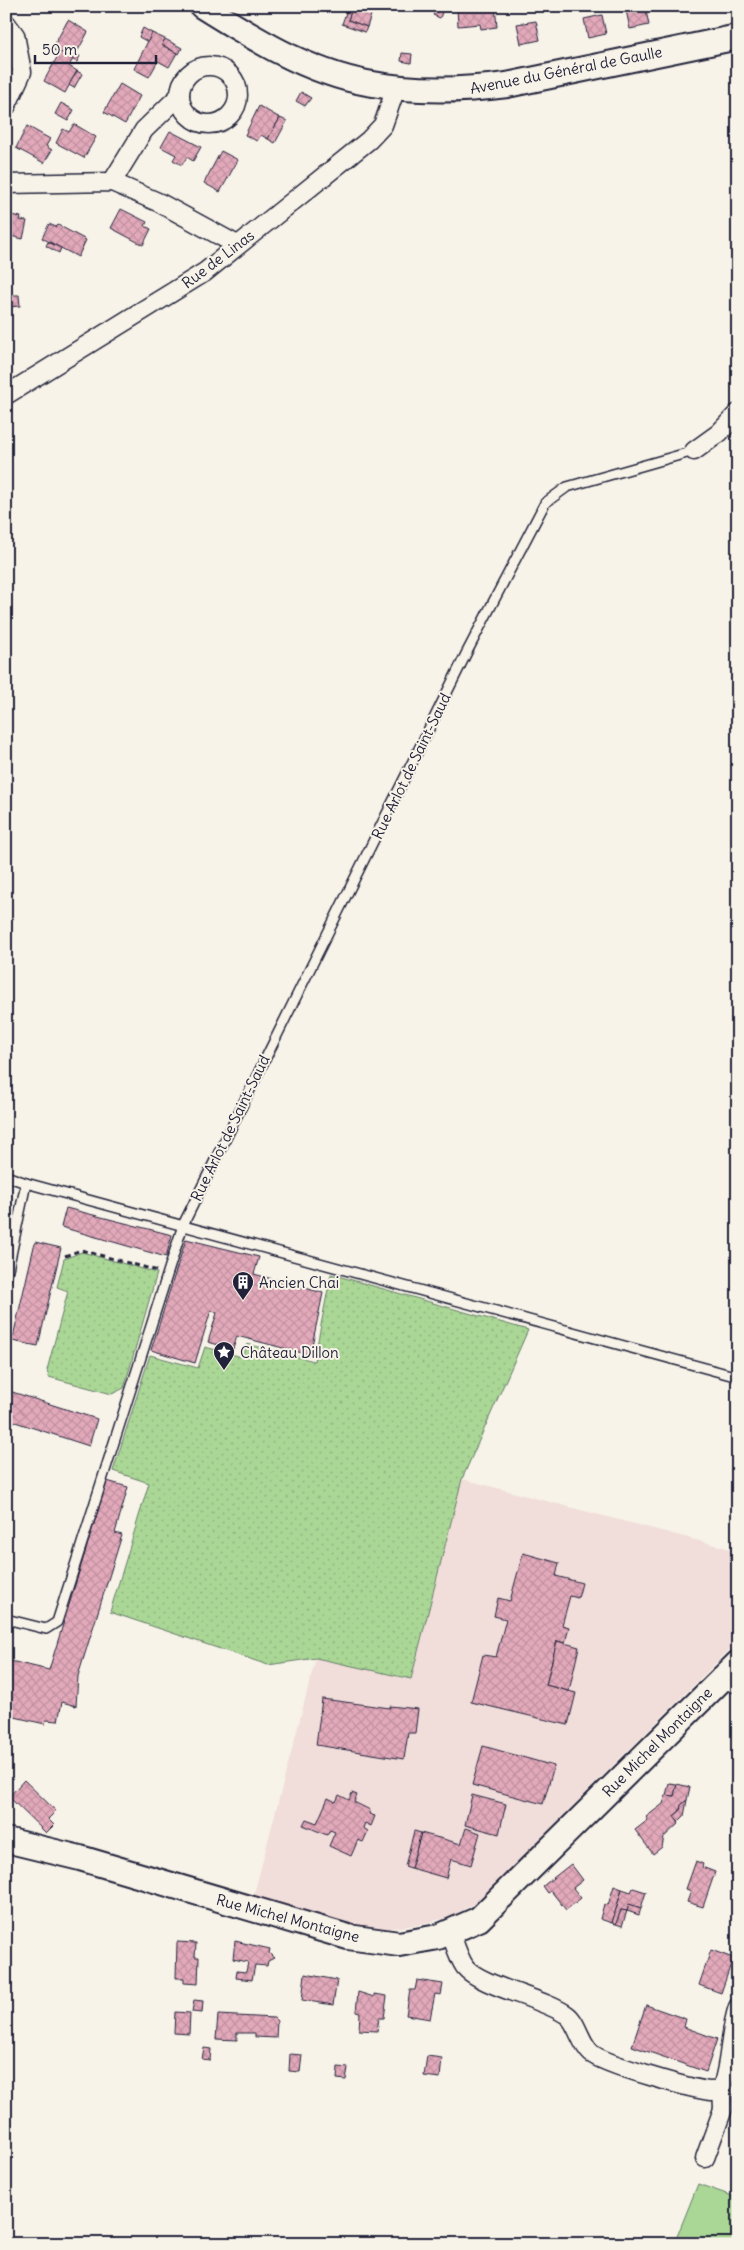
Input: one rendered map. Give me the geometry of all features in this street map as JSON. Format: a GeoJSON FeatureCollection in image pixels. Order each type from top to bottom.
{"type":"FeatureCollection","features":[{"type":"Feature","properties":{"kind":"street","name":"Avenue du Général de Gaulle"},"geometry":{"type":"LineString","coordinates":[[202,6],[263,43],[298,60],[365,83],[396,88],[468,90],[507,85],[738,37]]}},
{"type":"Feature","properties":{"kind":"street"},"geometry":{"type":"LineString","coordinates":[[6,23],[15,35],[22,72],[6,107]]}},
{"type":"Feature","properties":{"kind":"street","name":"Rue de Linas"},"geometry":{"type":"LineString","coordinates":[[6,394],[134,318],[205,272],[369,140],[383,125],[396,88]]}},
{"type":"Feature","properties":{"kind":"street"},"geometry":{"type":"LineString","coordinates":[[112,182],[144,130],[180,95]]}},
{"type":"Feature","properties":{"kind":"street"},"geometry":{"type":"LineString","coordinates":[[6,184],[112,182],[160,203],[237,245]]}},
{"type":"Feature","properties":{"kind":"street","name":"Rue Arlot de Saint-Saud"},"geometry":{"type":"LineString","coordinates":[[694,451],[719,433],[738,413]]}},
{"type":"Feature","properties":{"kind":"street","name":"Rue Michel Montaigne"},"geometry":{"type":"LineString","coordinates":[[6,1840],[80,1858],[348,1937],[399,1944],[438,1937],[479,1919],[732,1675]]}},
{"type":"Feature","properties":{"kind":"street"},"geometry":{"type":"LineString","coordinates":[[450,1931],[464,1966],[470,1972],[477,1977],[555,2007],[570,2017],[583,2045],[594,2055],[617,2066],[689,2086],[713,2091],[722,2088]]}},
{"type":"Feature","properties":{"kind":"street"},"geometry":{"type":"LineString","coordinates":[[705,2158],[723,2109],[722,2088],[728,2070],[734,2018],[738,2007]]}},
{"type":"Feature","properties":{"kind":"lane","name":"Rue Arlot de Saint-Saud"},"geometry":{"type":"LineString","coordinates":[[6,1619],[46,1629],[56,1622],[183,1225],[467,652],[545,503],[567,487],[694,451]]}},
{"type":"Feature","properties":{"kind":"lane"},"geometry":{"type":"LineString","coordinates":[[6,1176],[566,1332],[738,1377]]}},
{"type":"Feature","properties":{"kind":"lane"},"geometry":{"type":"LineString","coordinates":[[6,1279],[26,1183]]}},
{"type":"Feature","properties":{"kind":"path"},"geometry":{"type":"LineString","coordinates":[[65,1256],[81,1250],[168,1273]]}},
{"type":"Feature","properties":{"kind":"shaded area"},"geometry":{"type":"Polygon","coordinates":[[[462,1479],[738,1551],[738,1641],[475,1903],[450,1917],[417,1925],[383,1929],[367,1928],[253,1898],[316,1658],[411,1679],[462,1479]]]}},
{"type":"Feature","properties":{"kind":"green space"},"geometry":{"type":"Polygon","coordinates":[[[82,1252],[157,1273],[124,1388],[112,1394],[49,1377],[47,1370],[68,1291],[57,1287],[64,1259],[82,1252]]]}},
{"type":"Feature","properties":{"kind":"green space"},"geometry":{"type":"Polygon","coordinates":[[[331,1274],[528,1330],[462,1479],[411,1679],[316,1658],[268,1665],[110,1612],[149,1483],[113,1471],[150,1355],[198,1368],[205,1347],[242,1357],[247,1344],[314,1361],[331,1274]]]}},
{"type":"Feature","properties":{"kind":"green space"},"geometry":{"type":"Polygon","coordinates":[[[698,2184],[738,2198],[738,2244],[674,2244],[698,2184]]]}},
{"type":"Feature","properties":{"kind":"building"},"geometry":{"type":"Polygon","coordinates":[[[353,6],[374,6],[367,27],[348,20],[353,6]]]}},
{"type":"Feature","properties":{"kind":"building"},"geometry":{"type":"Polygon","coordinates":[[[438,6],[444,6],[440,18],[433,15],[438,6]]]}},
{"type":"Feature","properties":{"kind":"building"},"geometry":{"type":"Polygon","coordinates":[[[495,6],[497,27],[481,29],[480,24],[458,26],[457,8],[495,6]]]}},
{"type":"Feature","properties":{"kind":"building"},"geometry":{"type":"Polygon","coordinates":[[[645,6],[649,25],[630,29],[626,10],[645,6]]]}},
{"type":"Feature","properties":{"kind":"building"},"geometry":{"type":"Polygon","coordinates":[[[348,7],[352,8],[348,20],[367,27],[365,32],[342,24],[348,7]]]}},
{"type":"Feature","properties":{"kind":"building"},"geometry":{"type":"Polygon","coordinates":[[[602,15],[606,34],[588,38],[584,19],[602,15]]]}},
{"type":"Feature","properties":{"kind":"building"},"geometry":{"type":"Polygon","coordinates":[[[68,20],[88,32],[76,54],[80,56],[77,62],[52,49],[68,20]]]}},
{"type":"Feature","properties":{"kind":"building"},"geometry":{"type":"Polygon","coordinates":[[[536,21],[540,40],[521,44],[517,24],[536,21]]]}},
{"type":"Feature","properties":{"kind":"building"},"geometry":{"type":"Polygon","coordinates":[[[143,28],[152,33],[148,42],[139,37],[143,28]]]}},
{"type":"Feature","properties":{"kind":"building"},"geometry":{"type":"Polygon","coordinates":[[[152,33],[165,39],[162,45],[177,53],[169,67],[158,61],[149,77],[134,69],[152,33]]]}},
{"type":"Feature","properties":{"kind":"building"},"geometry":{"type":"Polygon","coordinates":[[[165,39],[182,48],[179,54],[162,45],[165,39]]]}},
{"type":"Feature","properties":{"kind":"building"},"geometry":{"type":"Polygon","coordinates":[[[60,52],[73,59],[69,66],[77,71],[65,93],[44,81],[60,52]]]}},
{"type":"Feature","properties":{"kind":"building"},"geometry":{"type":"Polygon","coordinates":[[[402,53],[412,54],[411,63],[401,61],[402,53]]]}},
{"type":"Feature","properties":{"kind":"building"},"geometry":{"type":"Polygon","coordinates":[[[77,71],[82,74],[74,88],[69,85],[77,71]]]}},
{"type":"Feature","properties":{"kind":"building"},"geometry":{"type":"Polygon","coordinates":[[[120,84],[140,96],[125,124],[104,112],[120,84]]]}},
{"type":"Feature","properties":{"kind":"building"},"geometry":{"type":"Polygon","coordinates":[[[301,92],[311,98],[305,106],[296,101],[301,92]]]}},
{"type":"Feature","properties":{"kind":"building"},"geometry":{"type":"Polygon","coordinates":[[[61,103],[74,110],[68,121],[55,114],[61,103]]]}},
{"type":"Feature","properties":{"kind":"building"},"geometry":{"type":"Polygon","coordinates":[[[259,106],[280,118],[268,139],[261,135],[257,141],[245,135],[259,106]]]}},
{"type":"Feature","properties":{"kind":"building"},"geometry":{"type":"Polygon","coordinates":[[[280,118],[287,121],[275,143],[268,139],[280,118]]]}},
{"type":"Feature","properties":{"kind":"building"},"geometry":{"type":"Polygon","coordinates":[[[74,124],[96,137],[84,158],[56,143],[63,129],[69,132],[74,124]]]}},
{"type":"Feature","properties":{"kind":"building"},"geometry":{"type":"Polygon","coordinates":[[[27,126],[50,139],[46,146],[52,150],[44,163],[16,148],[27,126]]]}},
{"type":"Feature","properties":{"kind":"building"},"geometry":{"type":"Polygon","coordinates":[[[170,131],[201,147],[193,161],[187,157],[182,165],[173,160],[176,155],[161,147],[170,131]]]}},
{"type":"Feature","properties":{"kind":"building"},"geometry":{"type":"Polygon","coordinates":[[[221,151],[238,160],[220,192],[204,183],[221,151]]]}},
{"type":"Feature","properties":{"kind":"building"},"geometry":{"type":"Polygon","coordinates":[[[121,209],[147,222],[145,226],[151,229],[143,245],[111,228],[121,209]]]}},
{"type":"Feature","properties":{"kind":"building"},"geometry":{"type":"Polygon","coordinates":[[[6,214],[21,217],[20,220],[27,221],[23,239],[6,235],[6,214]]]}},
{"type":"Feature","properties":{"kind":"building"},"geometry":{"type":"Polygon","coordinates":[[[49,224],[56,227],[58,225],[86,240],[78,257],[42,238],[49,224]]]}},
{"type":"Feature","properties":{"kind":"building"},"geometry":{"type":"Polygon","coordinates":[[[48,242],[61,248],[59,253],[46,246],[48,242]]]}},
{"type":"Feature","properties":{"kind":"building"},"geometry":{"type":"Polygon","coordinates":[[[7,295],[19,295],[20,306],[8,307],[7,295]]]}},
{"type":"Feature","properties":{"kind":"building"},"geometry":{"type":"Polygon","coordinates":[[[66,1208],[172,1235],[166,1257],[61,1227],[66,1208]]]}},
{"type":"Feature","properties":{"kind":"building","name":"Ancien Chai"},"geometry":{"type":"Polygon","coordinates":[[[186,1239],[259,1257],[254,1274],[323,1293],[310,1355],[237,1336],[233,1349],[208,1342],[217,1313],[211,1310],[195,1363],[151,1350],[186,1239]]]}},
{"type":"Feature","properties":{"kind":"building"},"geometry":{"type":"Polygon","coordinates":[[[35,1242],[61,1248],[38,1346],[12,1341],[35,1242]]]}},
{"type":"Feature","properties":{"kind":"building"},"geometry":{"type":"Polygon","coordinates":[[[6,1390],[97,1419],[89,1446],[9,1420],[6,1429],[6,1390]]]}},
{"type":"Feature","properties":{"kind":"building"},"geometry":{"type":"Polygon","coordinates":[[[107,1481],[128,1487],[115,1533],[122,1535],[78,1676],[76,1706],[62,1702],[58,1721],[46,1720],[45,1724],[6,1715],[6,1660],[49,1670],[107,1481]]]}},
{"type":"Feature","properties":{"kind":"building"},"geometry":{"type":"Polygon","coordinates":[[[523,1553],[559,1563],[556,1576],[582,1583],[578,1598],[570,1596],[562,1625],[569,1627],[565,1643],[557,1641],[546,1685],[576,1693],[568,1725],[471,1702],[483,1655],[496,1657],[506,1619],[494,1616],[498,1598],[510,1601],[523,1553]]]}},
{"type":"Feature","properties":{"kind":"building"},"geometry":{"type":"Polygon","coordinates":[[[557,1641],[579,1647],[569,1691],[546,1685],[557,1641]]]}},
{"type":"Feature","properties":{"kind":"building"},"geometry":{"type":"Polygon","coordinates":[[[322,1699],[390,1708],[390,1706],[418,1709],[415,1733],[408,1733],[404,1759],[316,1745],[322,1699]]]}},
{"type":"Feature","properties":{"kind":"building"},"geometry":{"type":"Polygon","coordinates":[[[483,1746],[554,1766],[543,1804],[472,1785],[483,1746]]]}},
{"type":"Feature","properties":{"kind":"building"},"geometry":{"type":"Polygon","coordinates":[[[24,1780],[56,1811],[48,1819],[54,1825],[46,1833],[9,1797],[24,1780]]]}},
{"type":"Feature","properties":{"kind":"building"},"geometry":{"type":"Polygon","coordinates":[[[669,1783],[677,1784],[674,1796],[666,1795],[669,1783]]]}},
{"type":"Feature","properties":{"kind":"building"},"geometry":{"type":"Polygon","coordinates":[[[677,1784],[690,1787],[687,1800],[681,1805],[680,1811],[674,1816],[679,1823],[664,1837],[662,1847],[653,1854],[635,1830],[648,1820],[646,1817],[663,1804],[666,1795],[674,1796],[677,1784]]]}},
{"type":"Feature","properties":{"kind":"building"},"geometry":{"type":"Polygon","coordinates":[[[352,1793],[357,1795],[354,1802],[370,1810],[369,1814],[375,1816],[371,1826],[365,1823],[363,1828],[368,1831],[363,1842],[358,1840],[351,1856],[329,1846],[335,1832],[330,1830],[327,1835],[303,1825],[306,1819],[317,1823],[328,1798],[336,1802],[339,1795],[349,1800],[352,1793]]]}},
{"type":"Feature","properties":{"kind":"building"},"geometry":{"type":"Polygon","coordinates":[[[472,1795],[506,1804],[499,1834],[465,1825],[472,1795]]]}},
{"type":"Feature","properties":{"kind":"building"},"geometry":{"type":"Polygon","coordinates":[[[687,1800],[684,1816],[678,1822],[674,1816],[680,1811],[681,1805],[687,1800]]]}},
{"type":"Feature","properties":{"kind":"building"},"geometry":{"type":"Polygon","coordinates":[[[466,1828],[480,1833],[471,1865],[451,1859],[446,1878],[411,1868],[421,1833],[461,1844],[466,1828]]]}},
{"type":"Feature","properties":{"kind":"building"},"geometry":{"type":"Polygon","coordinates":[[[414,1831],[421,1833],[411,1868],[405,1866],[414,1831]]]}},
{"type":"Feature","properties":{"kind":"building"},"geometry":{"type":"Polygon","coordinates":[[[696,1861],[703,1864],[702,1867],[715,1872],[703,1907],[687,1902],[691,1891],[686,1889],[696,1861]]]}},
{"type":"Feature","properties":{"kind":"building"},"geometry":{"type":"Polygon","coordinates":[[[571,1864],[583,1880],[573,1888],[581,1898],[566,1910],[551,1891],[548,1893],[543,1886],[571,1864]]]}},
{"type":"Feature","properties":{"kind":"building"},"geometry":{"type":"Polygon","coordinates":[[[614,1886],[622,1889],[612,1923],[600,1919],[604,1904],[608,1905],[614,1886]]]}},
{"type":"Feature","properties":{"kind":"building"},"geometry":{"type":"Polygon","coordinates":[[[633,1888],[646,1892],[641,1908],[629,1904],[627,1911],[621,1910],[616,1924],[612,1923],[622,1889],[631,1892],[633,1888]]]}},
{"type":"Feature","properties":{"kind":"building"},"geometry":{"type":"Polygon","coordinates":[[[629,1904],[641,1908],[639,1915],[627,1911],[629,1904]]]}},
{"type":"Feature","properties":{"kind":"building"},"geometry":{"type":"Polygon","coordinates":[[[621,1910],[627,1911],[622,1926],[616,1924],[621,1910]]]}},
{"type":"Feature","properties":{"kind":"building"},"geometry":{"type":"Polygon","coordinates":[[[235,1941],[270,1949],[269,1953],[274,1958],[268,1961],[267,1966],[255,1965],[252,1980],[236,1978],[237,1971],[246,1972],[248,1962],[233,1959],[235,1941]]]}},
{"type":"Feature","properties":{"kind":"building"},"geometry":{"type":"Polygon","coordinates":[[[177,1942],[196,1943],[195,1957],[199,1957],[198,1984],[184,1983],[184,1978],[176,1978],[177,1942]]]}},
{"type":"Feature","properties":{"kind":"building"},"geometry":{"type":"Polygon","coordinates":[[[711,1950],[733,1958],[721,1993],[699,1985],[711,1950]]]}},
{"type":"Feature","properties":{"kind":"building"},"geometry":{"type":"Polygon","coordinates":[[[305,1974],[337,1980],[333,2005],[302,2000],[305,1974]]]}},
{"type":"Feature","properties":{"kind":"building"},"geometry":{"type":"Polygon","coordinates":[[[417,1980],[443,1984],[441,1995],[435,1994],[430,2019],[406,2015],[410,1990],[415,1990],[417,1980]]]}},
{"type":"Feature","properties":{"kind":"building"},"geometry":{"type":"Polygon","coordinates":[[[358,1992],[374,1997],[374,1994],[387,1996],[384,2018],[379,2018],[377,2031],[359,2030],[360,2013],[356,2012],[358,1992]]]}},
{"type":"Feature","properties":{"kind":"building"},"geometry":{"type":"Polygon","coordinates":[[[194,2000],[203,2001],[202,2013],[192,2012],[194,2000]]]}},
{"type":"Feature","properties":{"kind":"building"},"geometry":{"type":"Polygon","coordinates":[[[646,2005],[686,2019],[684,2027],[717,2039],[706,2072],[632,2046],[646,2005]]]}},
{"type":"Feature","properties":{"kind":"building"},"geometry":{"type":"Polygon","coordinates":[[[175,2012],[190,2013],[189,2034],[174,2033],[175,2012]]]}},
{"type":"Feature","properties":{"kind":"building"},"geometry":{"type":"Polygon","coordinates":[[[218,2015],[274,2018],[277,2021],[276,2038],[255,2037],[255,2033],[237,2033],[237,2040],[216,2039],[218,2015]]]}},
{"type":"Feature","properties":{"kind":"building"},"geometry":{"type":"Polygon","coordinates":[[[204,2048],[211,2049],[210,2060],[202,2059],[204,2048]]]}},
{"type":"Feature","properties":{"kind":"building"},"geometry":{"type":"Polygon","coordinates":[[[290,2054],[302,2055],[300,2072],[289,2071],[290,2054]]]}},
{"type":"Feature","properties":{"kind":"building"},"geometry":{"type":"Polygon","coordinates":[[[427,2056],[442,2058],[440,2078],[424,2076],[427,2056]]]}},
{"type":"Feature","properties":{"kind":"building"},"geometry":{"type":"Polygon","coordinates":[[[338,2067],[348,2068],[346,2080],[337,2079],[338,2067]]]}},
{"type":"Feature","properties":{"kind":"place","name":"Ancien Chai"},"geometry":{"type":"Point","coordinates":[243,1301]}},
{"type":"Feature","properties":{"kind":"place","name":"Château Dillon"},"geometry":{"type":"Point","coordinates":[224,1371]}}]}
